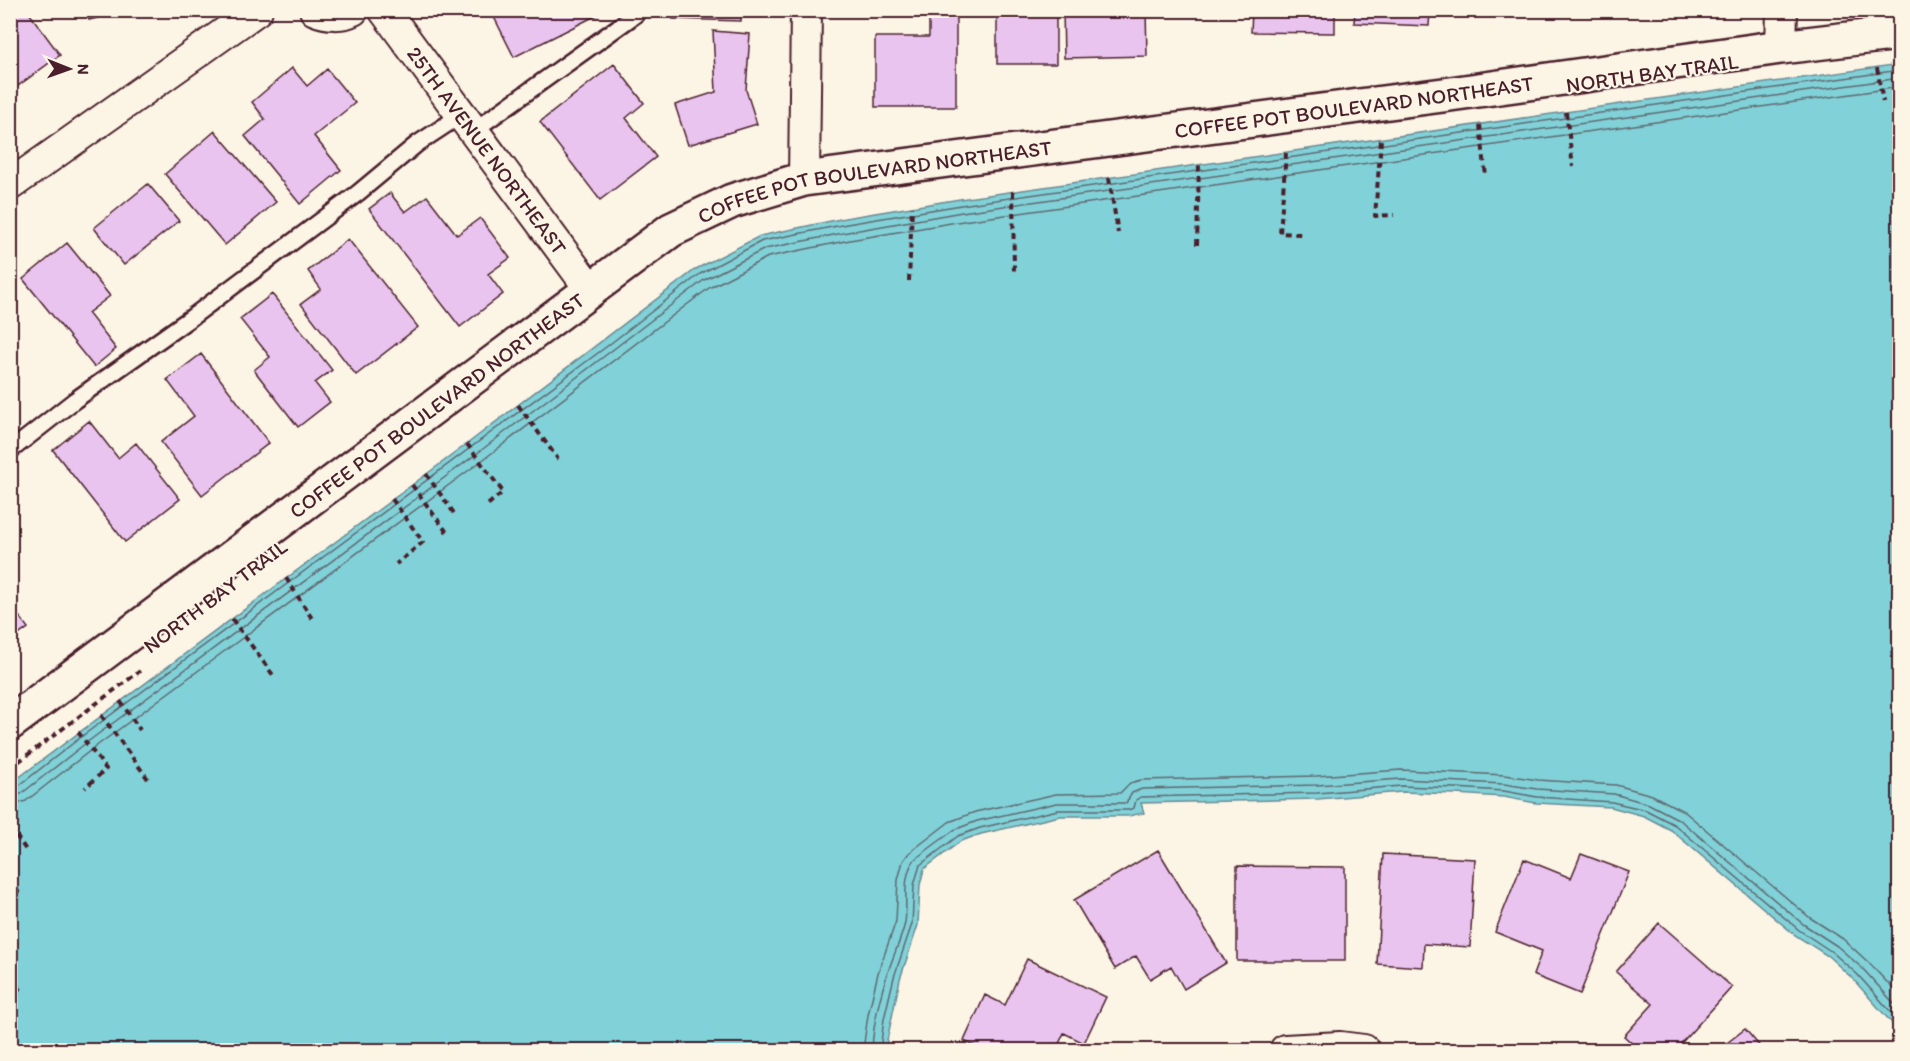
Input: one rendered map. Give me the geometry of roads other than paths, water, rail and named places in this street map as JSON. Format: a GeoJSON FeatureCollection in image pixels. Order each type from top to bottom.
{"type":"FeatureCollection","features":[{"type":"Feature","properties":{"kind":"street"},"geometry":{"type":"LineString","coordinates":[[10,184],[257,10]]}},
{"type":"Feature","properties":{"kind":"street"},"geometry":{"type":"LineString","coordinates":[[315,10],[326,14],[348,13],[353,10]]}},
{"type":"Feature","properties":{"kind":"street","name":"25TH AVENUE NORTHEAST"},"geometry":{"type":"LineString","coordinates":[[384,10],[591,290]]}},
{"type":"Feature","properties":{"kind":"street"},"geometry":{"type":"LineString","coordinates":[[804,178],[806,10]]}},
{"type":"Feature","properties":{"kind":"street"},"geometry":{"type":"LineString","coordinates":[[1781,47],[1782,10]]}},
{"type":"Feature","properties":{"kind":"street","name":"COFFEE POT BOULEVARD NORTHEAST"},"geometry":{"type":"LineString","coordinates":[[10,723],[671,230],[732,201],[804,178],[1899,33]]}},
{"type":"Feature","properties":{"kind":"street"},"geometry":{"type":"LineString","coordinates":[[1285,1050],[1340,1047],[1364,1050]]}},
{"type":"Feature","properties":{"kind":"lane"},"geometry":{"type":"LineString","coordinates":[[10,451],[75,400],[192,317],[358,193],[417,144],[467,123],[634,15],[634,10]]}},
{"type":"Feature","properties":{"kind":"water"},"geometry":{"type":"Polygon","coordinates":[[[1899,64],[1899,1031],[1852,978],[1828,956],[1795,935],[1671,830],[1644,816],[1611,807],[1536,803],[1504,797],[1402,792],[1318,799],[1141,803],[1144,813],[1128,816],[1060,816],[981,834],[961,841],[924,869],[920,885],[918,925],[900,979],[885,1050],[11,1050],[10,787],[14,781],[467,444],[696,269],[760,236],[845,218],[960,199],[1899,64]]]}}]}
